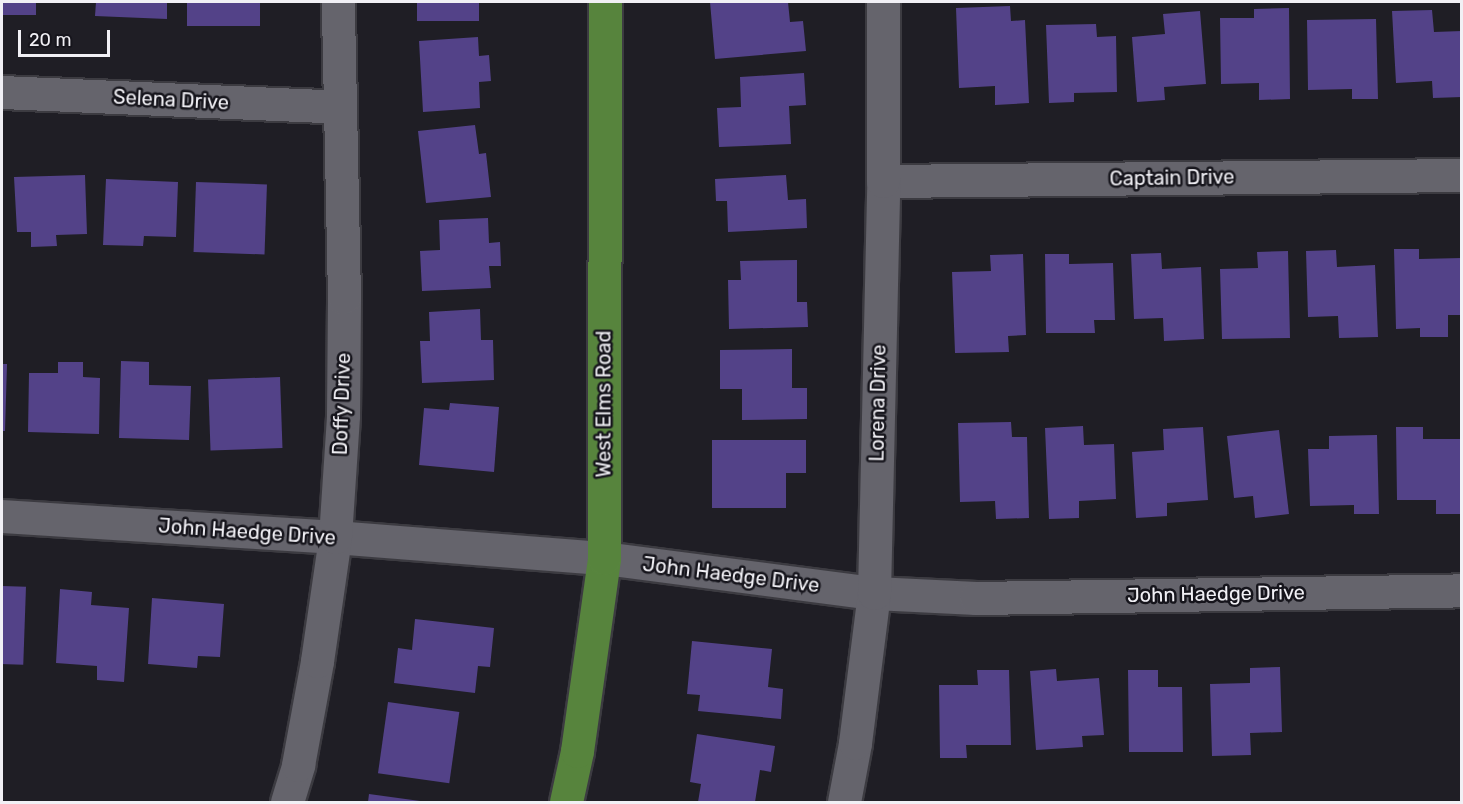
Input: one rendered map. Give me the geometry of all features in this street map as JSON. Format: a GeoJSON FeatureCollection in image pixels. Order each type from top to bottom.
{"type":"FeatureCollection","features":[{"type":"Feature","properties":{"kind":"main road","name":"West Elms Road"},"geometry":{"type":"LineString","coordinates":[[566,802],[577,751],[604,558],[605,2]]}},
{"type":"Feature","properties":{"kind":"street","name":"Doffy Drive"},"geometry":{"type":"LineString","coordinates":[[287,802],[298,765],[317,662],[335,537],[343,415],[344,297],[338,2]]}},
{"type":"Feature","properties":{"kind":"street","name":"Lorena Drive"},"geometry":{"type":"LineString","coordinates":[[844,802],[855,743],[874,593],[883,181],[883,2]]}},
{"type":"Feature","properties":{"kind":"street","name":"Selena Drive"},"geometry":{"type":"LineString","coordinates":[[2,92],[340,107]]}},
{"type":"Feature","properties":{"kind":"street","name":"Captain Drive"},"geometry":{"type":"LineString","coordinates":[[883,181],[1461,175]]}},
{"type":"Feature","properties":{"kind":"street","name":"John Haedge Drive"},"geometry":{"type":"LineString","coordinates":[[2,516],[335,537],[604,558],[874,593],[976,598],[1461,590]]}},
{"type":"Feature","properties":{"kind":"building"},"geometry":{"type":"Polygon","coordinates":[[[2,2],[36,2],[36,15],[2,15],[2,2]]]}},
{"type":"Feature","properties":{"kind":"building"},"geometry":{"type":"Polygon","coordinates":[[[96,2],[167,2],[167,19],[95,16],[96,2]]]}},
{"type":"Feature","properties":{"kind":"building"},"geometry":{"type":"Polygon","coordinates":[[[187,2],[260,2],[260,26],[187,26],[187,2]]]}},
{"type":"Feature","properties":{"kind":"building"},"geometry":{"type":"Polygon","coordinates":[[[417,2],[479,2],[479,21],[417,21],[417,2]]]}},
{"type":"Feature","properties":{"kind":"building"},"geometry":{"type":"Polygon","coordinates":[[[710,2],[788,2],[790,22],[803,21],[806,51],[715,59],[710,2]]]}},
{"type":"Feature","properties":{"kind":"building"},"geometry":{"type":"Polygon","coordinates":[[[1010,6],[1011,21],[1025,20],[1029,103],[995,105],[995,86],[959,88],[956,8],[1010,6]]]}},
{"type":"Feature","properties":{"kind":"building"},"geometry":{"type":"Polygon","coordinates":[[[1289,8],[1290,99],[1259,100],[1259,83],[1221,84],[1220,18],[1254,18],[1254,9],[1289,8]]]}},
{"type":"Feature","properties":{"kind":"building"},"geometry":{"type":"Polygon","coordinates":[[[1432,10],[1434,32],[1462,31],[1462,97],[1433,98],[1432,81],[1396,83],[1392,11],[1432,10]]]}},
{"type":"Feature","properties":{"kind":"building"},"geometry":{"type":"Polygon","coordinates":[[[1200,11],[1206,84],[1164,87],[1165,100],[1137,102],[1132,37],[1165,34],[1163,14],[1200,11]]]}},
{"type":"Feature","properties":{"kind":"building"},"geometry":{"type":"Polygon","coordinates":[[[1376,19],[1378,99],[1352,99],[1352,89],[1308,90],[1307,20],[1376,19]]]}},
{"type":"Feature","properties":{"kind":"building"},"geometry":{"type":"Polygon","coordinates":[[[1096,24],[1097,37],[1116,36],[1117,92],[1074,93],[1074,102],[1049,103],[1046,25],[1096,24]]]}},
{"type":"Feature","properties":{"kind":"building"},"geometry":{"type":"Polygon","coordinates":[[[478,37],[479,56],[489,55],[491,81],[479,82],[480,108],[423,112],[419,41],[478,37]]]}},
{"type":"Feature","properties":{"kind":"building"},"geometry":{"type":"Polygon","coordinates":[[[804,73],[806,105],[789,106],[791,144],[719,147],[717,108],[741,107],[740,77],[804,73]]]}},
{"type":"Feature","properties":{"kind":"building"},"geometry":{"type":"Polygon","coordinates":[[[475,125],[479,154],[486,153],[491,197],[426,203],[418,131],[475,125]]]}},
{"type":"Feature","properties":{"kind":"building"},"geometry":{"type":"Polygon","coordinates":[[[85,175],[87,234],[56,235],[57,246],[31,247],[31,232],[17,232],[14,177],[85,175]]]}},
{"type":"Feature","properties":{"kind":"building"},"geometry":{"type":"Polygon","coordinates":[[[786,175],[788,200],[806,199],[807,228],[728,232],[727,201],[716,201],[715,179],[786,175]]]}},
{"type":"Feature","properties":{"kind":"building"},"geometry":{"type":"Polygon","coordinates":[[[106,179],[178,182],[176,237],[144,236],[143,246],[103,245],[106,179]]]}},
{"type":"Feature","properties":{"kind":"building"},"geometry":{"type":"Polygon","coordinates":[[[196,182],[267,184],[265,254],[194,252],[196,182]]]}},
{"type":"Feature","properties":{"kind":"building"},"geometry":{"type":"Polygon","coordinates":[[[488,218],[489,243],[500,242],[501,266],[489,266],[491,288],[422,291],[420,251],[440,250],[439,220],[488,218]]]}},
{"type":"Feature","properties":{"kind":"building"},"geometry":{"type":"Polygon","coordinates":[[[1394,249],[1419,249],[1419,259],[1462,258],[1462,315],[1448,315],[1448,337],[1420,337],[1420,328],[1396,329],[1394,249]]]}},
{"type":"Feature","properties":{"kind":"building"},"geometry":{"type":"Polygon","coordinates":[[[1336,250],[1337,267],[1375,265],[1378,337],[1339,338],[1338,316],[1308,317],[1306,251],[1336,250]]]}},
{"type":"Feature","properties":{"kind":"building"},"geometry":{"type":"Polygon","coordinates":[[[1288,251],[1290,338],[1222,339],[1220,269],[1258,268],[1257,252],[1288,251]]]}},
{"type":"Feature","properties":{"kind":"building"},"geometry":{"type":"Polygon","coordinates":[[[1161,253],[1162,269],[1201,267],[1204,339],[1164,341],[1163,318],[1134,319],[1131,254],[1161,253]]]}},
{"type":"Feature","properties":{"kind":"building"},"geometry":{"type":"Polygon","coordinates":[[[1023,254],[1026,335],[1008,336],[1009,352],[955,353],[952,272],[991,271],[990,255],[1023,254]]]}},
{"type":"Feature","properties":{"kind":"building"},"geometry":{"type":"Polygon","coordinates":[[[1045,254],[1069,254],[1069,264],[1113,263],[1115,320],[1094,320],[1095,333],[1046,333],[1045,254]]]}},
{"type":"Feature","properties":{"kind":"building"},"geometry":{"type":"Polygon","coordinates":[[[797,260],[797,302],[807,302],[808,327],[729,329],[728,280],[741,280],[740,261],[797,260]]]}},
{"type":"Feature","properties":{"kind":"building"},"geometry":{"type":"Polygon","coordinates":[[[480,309],[481,340],[493,340],[494,380],[422,383],[420,341],[430,341],[429,312],[480,309]]]}},
{"type":"Feature","properties":{"kind":"building"},"geometry":{"type":"Polygon","coordinates":[[[792,349],[792,388],[807,388],[807,419],[742,420],[742,389],[720,389],[720,350],[792,349]]]}},
{"type":"Feature","properties":{"kind":"building"},"geometry":{"type":"Polygon","coordinates":[[[121,361],[149,362],[149,385],[191,386],[189,440],[119,438],[121,361]]]}},
{"type":"Feature","properties":{"kind":"building"},"geometry":{"type":"Polygon","coordinates":[[[58,362],[83,362],[83,377],[100,378],[99,434],[28,432],[29,373],[58,373],[58,362]]]}},
{"type":"Feature","properties":{"kind":"building"},"geometry":{"type":"Polygon","coordinates":[[[2,364],[7,364],[5,431],[2,431],[2,364]]]}},
{"type":"Feature","properties":{"kind":"building"},"geometry":{"type":"Polygon","coordinates":[[[280,377],[282,448],[211,450],[208,380],[280,377]]]}},
{"type":"Feature","properties":{"kind":"building"},"geometry":{"type":"Polygon","coordinates":[[[450,403],[499,407],[494,472],[419,465],[424,408],[449,410],[450,403]]]}},
{"type":"Feature","properties":{"kind":"building"},"geometry":{"type":"Polygon","coordinates":[[[1011,422],[1012,437],[1027,437],[1029,518],[996,519],[995,501],[960,502],[958,423],[1011,422]]]}},
{"type":"Feature","properties":{"kind":"building"},"geometry":{"type":"Polygon","coordinates":[[[1083,426],[1084,445],[1114,444],[1116,499],[1079,501],[1079,518],[1049,519],[1045,428],[1083,426]]]}},
{"type":"Feature","properties":{"kind":"building"},"geometry":{"type":"Polygon","coordinates":[[[1203,427],[1208,500],[1167,503],[1167,516],[1136,518],[1132,452],[1164,450],[1163,429],[1203,427]]]}},
{"type":"Feature","properties":{"kind":"building"},"geometry":{"type":"Polygon","coordinates":[[[1396,427],[1423,427],[1423,439],[1462,439],[1462,514],[1436,514],[1436,500],[1397,500],[1396,427]]]}},
{"type":"Feature","properties":{"kind":"building"},"geometry":{"type":"Polygon","coordinates":[[[1279,430],[1289,514],[1255,518],[1253,496],[1234,498],[1227,436],[1279,430]]]}},
{"type":"Feature","properties":{"kind":"building"},"geometry":{"type":"Polygon","coordinates":[[[1377,435],[1379,514],[1354,514],[1354,505],[1310,506],[1308,449],[1329,449],[1329,436],[1377,435]]]}},
{"type":"Feature","properties":{"kind":"building"},"geometry":{"type":"Polygon","coordinates":[[[712,440],[806,440],[806,473],[786,473],[786,508],[712,508],[712,440]]]}},
{"type":"Feature","properties":{"kind":"building"},"geometry":{"type":"Polygon","coordinates":[[[2,586],[26,587],[23,665],[2,664],[2,586]]]}},
{"type":"Feature","properties":{"kind":"building"},"geometry":{"type":"Polygon","coordinates":[[[60,589],[92,592],[91,605],[129,608],[124,682],[97,680],[97,666],[56,663],[60,589]]]}},
{"type":"Feature","properties":{"kind":"building"},"geometry":{"type":"Polygon","coordinates":[[[152,598],[224,604],[220,657],[198,656],[197,668],[148,664],[152,598]]]}},
{"type":"Feature","properties":{"kind":"building"},"geometry":{"type":"Polygon","coordinates":[[[415,619],[494,628],[490,667],[478,666],[475,693],[394,683],[398,648],[412,650],[415,619]]]}},
{"type":"Feature","properties":{"kind":"building"},"geometry":{"type":"Polygon","coordinates":[[[692,641],[772,649],[768,687],[783,689],[781,719],[698,711],[700,695],[687,694],[692,641]]]}},
{"type":"Feature","properties":{"kind":"building"},"geometry":{"type":"Polygon","coordinates":[[[1280,667],[1282,732],[1250,733],[1251,755],[1212,756],[1210,684],[1250,683],[1250,668],[1280,667]]]}},
{"type":"Feature","properties":{"kind":"building"},"geometry":{"type":"Polygon","coordinates":[[[1056,669],[1057,681],[1099,678],[1104,735],[1082,736],[1083,747],[1036,750],[1030,671],[1056,669]]]}},
{"type":"Feature","properties":{"kind":"building"},"geometry":{"type":"Polygon","coordinates":[[[977,670],[1009,670],[1011,745],[966,745],[967,758],[940,758],[939,685],[978,685],[977,670]]]}},
{"type":"Feature","properties":{"kind":"building"},"geometry":{"type":"Polygon","coordinates":[[[1128,670],[1158,670],[1158,687],[1182,687],[1183,752],[1129,752],[1128,670]]]}},
{"type":"Feature","properties":{"kind":"building"},"geometry":{"type":"Polygon","coordinates":[[[388,702],[459,712],[449,783],[378,773],[388,702]]]}},
{"type":"Feature","properties":{"kind":"building"},"geometry":{"type":"Polygon","coordinates":[[[697,734],[775,746],[771,772],[760,770],[755,802],[698,802],[701,784],[690,782],[697,734]]]}},
{"type":"Feature","properties":{"kind":"building"},"geometry":{"type":"Polygon","coordinates":[[[369,794],[420,801],[420,802],[368,802],[369,794]]]}}]}
